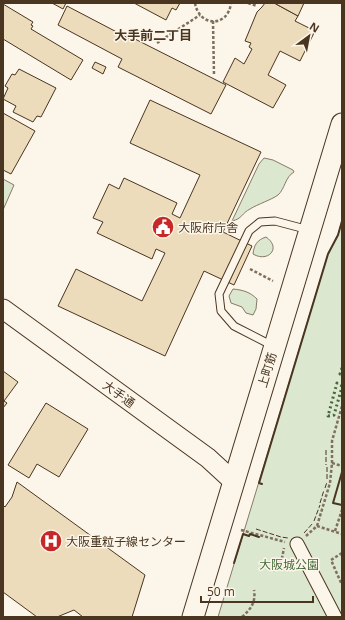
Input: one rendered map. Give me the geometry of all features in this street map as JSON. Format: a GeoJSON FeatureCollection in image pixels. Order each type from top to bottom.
{"type":"FeatureCollection","features":[{"type":"Feature","properties":{"kind":"main road","name":"上町筋"},"geometry":{"type":"LineString","coordinates":[[193,617],[342,124]]}},
{"type":"Feature","properties":{"kind":"street","name":"大手通"},"geometry":{"type":"LineString","coordinates":[[3,309],[208,458],[233,481]]}},
{"type":"Feature","properties":{"kind":"street"},"geometry":{"type":"LineString","coordinates":[[291,543],[335,617]]}},
{"type":"Feature","properties":{"kind":"lane"},"geometry":{"type":"LineString","coordinates":[[274,347],[234,326],[221,311],[219,294],[249,231],[260,222],[274,221],[310,230]]}},
{"type":"Feature","properties":{"kind":"path"},"geometry":{"type":"LineString","coordinates":[[194,3],[196,12],[200,16],[204,19],[213,21],[226,17],[232,3]]}},
{"type":"Feature","properties":{"kind":"path"},"geometry":{"type":"LineString","coordinates":[[248,3],[257,6]]}},
{"type":"Feature","properties":{"kind":"path"},"geometry":{"type":"LineString","coordinates":[[157,43],[200,16]]}},
{"type":"Feature","properties":{"kind":"path"},"geometry":{"type":"LineString","coordinates":[[213,21],[214,75]]}},
{"type":"Feature","properties":{"kind":"path"},"geometry":{"type":"LineString","coordinates":[[250,269],[273,280]]}},
{"type":"Feature","properties":{"kind":"path"},"geometry":{"type":"LineString","coordinates":[[273,571],[291,543],[317,526],[330,482],[332,441],[342,406]]}},
{"type":"Feature","properties":{"kind":"path"},"geometry":{"type":"LineString","coordinates":[[332,463],[342,466]]}},
{"type":"Feature","properties":{"kind":"path"},"geometry":{"type":"LineString","coordinates":[[335,531],[342,510]]}},
{"type":"Feature","properties":{"kind":"path"},"geometry":{"type":"LineString","coordinates":[[317,526],[342,534]]}},
{"type":"Feature","properties":{"kind":"path"},"geometry":{"type":"LineString","coordinates":[[241,530],[291,543]]}},
{"type":"Feature","properties":{"kind":"path"},"geometry":{"type":"LineString","coordinates":[[342,553],[331,560],[342,585]]}},
{"type":"Feature","properties":{"kind":"path"},"geometry":{"type":"LineString","coordinates":[[242,617],[253,605],[255,596],[254,590]]}},
{"type":"Feature","properties":{"kind":"green space"},"geometry":{"type":"Polygon","coordinates":[[[264,158],[273,160],[293,170],[294,172],[291,174],[278,195],[253,207],[238,219],[232,221],[259,164],[264,158]]]}},
{"type":"Feature","properties":{"kind":"green space"},"geometry":{"type":"Polygon","coordinates":[[[3,179],[14,185],[3,210],[3,179]]]}},
{"type":"Feature","properties":{"kind":"green space","name":"大阪城公園"},"geometry":{"type":"Polygon","coordinates":[[[342,221],[342,617],[218,617],[328,254],[338,235],[342,221]]]}},
{"type":"Feature","properties":{"kind":"green space"},"geometry":{"type":"Polygon","coordinates":[[[266,237],[271,241],[273,246],[271,253],[264,257],[253,254],[256,243],[266,237]]]}},
{"type":"Feature","properties":{"kind":"green space"},"geometry":{"type":"Polygon","coordinates":[[[233,289],[246,292],[257,299],[256,309],[253,315],[246,313],[242,307],[231,303],[229,296],[233,289]]]}},
{"type":"Feature","properties":{"kind":"building"},"geometry":{"type":"Polygon","coordinates":[[[52,3],[66,3],[63,9],[52,3]]]}},
{"type":"Feature","properties":{"kind":"building"},"geometry":{"type":"Polygon","coordinates":[[[134,3],[180,3],[176,10],[172,8],[166,20],[134,3]]]}},
{"type":"Feature","properties":{"kind":"building"},"geometry":{"type":"Polygon","coordinates":[[[265,3],[274,3],[298,16],[295,21],[315,31],[300,61],[280,51],[268,75],[286,85],[273,108],[223,82],[235,58],[244,64],[252,49],[249,47],[251,43],[245,41],[257,12],[265,3]]]}},
{"type":"Feature","properties":{"kind":"building"},"geometry":{"type":"Polygon","coordinates":[[[304,3],[298,16],[276,4],[304,3]]]}},
{"type":"Feature","properties":{"kind":"building"},"geometry":{"type":"Polygon","coordinates":[[[3,4],[33,22],[31,29],[83,60],[71,80],[3,39],[3,4]]]}},
{"type":"Feature","properties":{"kind":"building"},"geometry":{"type":"Polygon","coordinates":[[[67,6],[132,40],[133,38],[226,85],[211,114],[118,67],[122,59],[58,25],[67,6]]]}},
{"type":"Feature","properties":{"kind":"building"},"geometry":{"type":"Polygon","coordinates":[[[95,62],[106,67],[103,74],[92,68],[95,62]]]}},
{"type":"Feature","properties":{"kind":"building"},"geometry":{"type":"Polygon","coordinates":[[[19,69],[56,88],[41,117],[37,116],[33,122],[13,112],[16,106],[3,99],[8,88],[5,86],[12,74],[15,75],[19,69]]]}},
{"type":"Feature","properties":{"kind":"building","name":"大阪府庁舎"},"geometry":{"type":"Polygon","coordinates":[[[150,100],[261,152],[223,232],[252,246],[234,285],[204,271],[165,356],[58,306],[76,269],[142,301],[165,253],[156,249],[152,259],[97,233],[103,222],[93,218],[109,184],[119,189],[124,178],[177,203],[172,214],[180,218],[200,175],[130,143],[150,100]]]}},
{"type":"Feature","properties":{"kind":"building"},"geometry":{"type":"Polygon","coordinates":[[[3,113],[35,131],[11,174],[3,170],[3,113]]]}},
{"type":"Feature","properties":{"kind":"building"},"geometry":{"type":"Polygon","coordinates":[[[3,371],[18,382],[4,401],[7,403],[3,408],[3,371]]]}},
{"type":"Feature","properties":{"kind":"building"},"geometry":{"type":"Polygon","coordinates":[[[46,403],[88,429],[59,477],[37,464],[29,478],[8,465],[46,403]]]}},
{"type":"Feature","properties":{"kind":"building","name":"大阪重粒子線センター"},"geometry":{"type":"Polygon","coordinates":[[[17,482],[145,575],[132,617],[83,617],[74,610],[57,617],[37,617],[3,592],[3,505],[5,507],[12,497],[17,482]]]}},
{"type":"Feature","properties":{"kind":"hedge"},"geometry":{"type":"LineString","coordinates":[[342,368],[340,374],[342,374]]}},
{"type":"Feature","properties":{"kind":"hedge"},"geometry":{"type":"LineString","coordinates":[[342,386],[337,383],[328,416],[334,415],[342,387]]}},
{"type":"Feature","properties":{"kind":"fence"},"geometry":{"type":"LineString","coordinates":[[326,450],[326,465]]}},
{"type":"Feature","properties":{"kind":"fence"},"geometry":{"type":"LineString","coordinates":[[327,467],[327,480]]}},
{"type":"Feature","properties":{"kind":"fence"},"geometry":{"type":"LineString","coordinates":[[325,488],[327,482]]}},
{"type":"Feature","properties":{"kind":"fence"},"geometry":{"type":"LineString","coordinates":[[320,503],[324,490]]}},
{"type":"Feature","properties":{"kind":"fence"},"geometry":{"type":"LineString","coordinates":[[314,521],[320,505]]}},
{"type":"Feature","properties":{"kind":"fence"},"geometry":{"type":"LineString","coordinates":[[304,533],[313,523]]}},
{"type":"Feature","properties":{"kind":"fence"},"geometry":{"type":"LineString","coordinates":[[256,529],[288,538]]}},
{"type":"Feature","properties":{"kind":"wall"},"geometry":{"type":"LineString","coordinates":[[262,484],[259,483],[328,254],[338,235],[342,221]]}},
{"type":"Feature","properties":{"kind":"wall"},"geometry":{"type":"LineString","coordinates":[[342,472],[333,503],[342,505]]}},
{"type":"Feature","properties":{"kind":"wall"},"geometry":{"type":"LineString","coordinates":[[234,563],[243,534],[249,536],[250,534],[259,537]]}},
{"type":"Feature","properties":{"kind":"place","name":"大阪府庁舎"},"geometry":{"type":"Point","coordinates":[163,227]}},
{"type":"Feature","properties":{"kind":"place","name":"大阪重粒子線センター"},"geometry":{"type":"Point","coordinates":[51,541]}},
{"type":"Feature","properties":{"kind":"district","name":"大手前二丁目"},"geometry":{"type":"Point","coordinates":[153,35]}}]}
